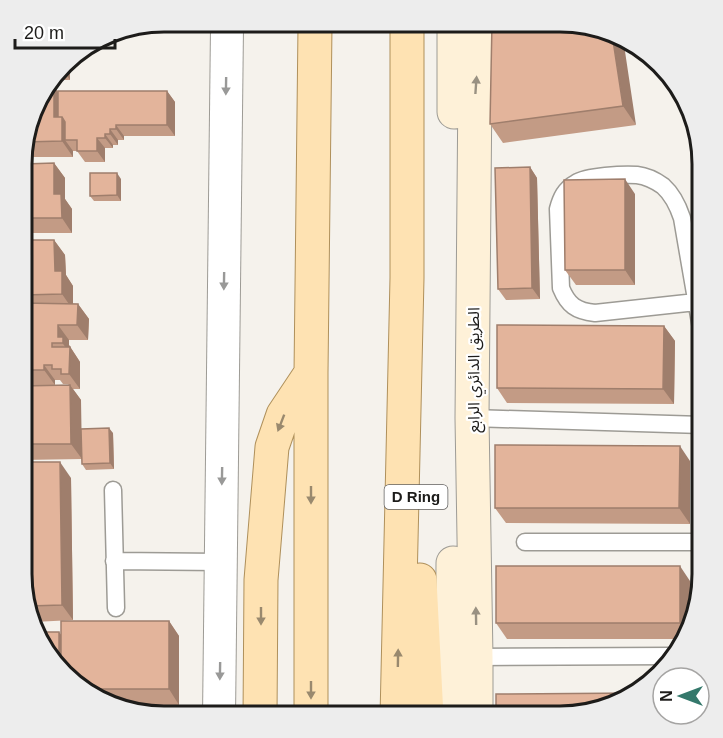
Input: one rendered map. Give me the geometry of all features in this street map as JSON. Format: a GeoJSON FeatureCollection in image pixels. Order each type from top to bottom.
{"type":"FeatureCollection","features":[{"type":"Feature","properties":{"kind":"main road"},"geometry":{"type":"LineString","coordinates":[[311,706],[311,373],[315,32]]}},
{"type":"Feature","properties":{"kind":"main road","name":"D Ring"},"geometry":{"type":"LineString","coordinates":[[397,706],[406,278],[406,32]]}},
{"type":"Feature","properties":{"kind":"main road","name":"D Ring"},"geometry":{"type":"LineString","coordinates":[[406,278],[426,706]]}},
{"type":"Feature","properties":{"kind":"main road"},"geometry":{"type":"LineString","coordinates":[[260,706],[261,580],[272,447],[283,415],[311,373]]}},
{"type":"Feature","properties":{"kind":"street"},"geometry":{"type":"LineString","coordinates":[[219,706],[227,32]]}},
{"type":"Feature","properties":{"kind":"street","name":"الطريق الدائري الرابع"},"geometry":{"type":"LineString","coordinates":[[452,706],[454,32]]}},
{"type":"Feature","properties":{"kind":"street","name":"الطريق الدائري الرابع"},"geometry":{"type":"LineString","coordinates":[[476,706],[472,418],[475,83],[484,32]]}},
{"type":"Feature","properties":{"kind":"lane"},"geometry":{"type":"LineString","coordinates":[[691,272],[682,218],[671,194],[662,185],[638,176],[584,178],[567,190],[561,199],[558,209],[561,288],[573,307],[583,312],[594,313],[691,303]]}},
{"type":"Feature","properties":{"kind":"lane"},"geometry":{"type":"LineString","coordinates":[[472,418],[691,425]]}},
{"type":"Feature","properties":{"kind":"lane"},"geometry":{"type":"LineString","coordinates":[[113,490],[116,609]]}},
{"type":"Feature","properties":{"kind":"lane"},"geometry":{"type":"LineString","coordinates":[[525,542],[691,542]]}},
{"type":"Feature","properties":{"kind":"lane"},"geometry":{"type":"LineString","coordinates":[[114,561],[221,562]]}},
{"type":"Feature","properties":{"kind":"lane"},"geometry":{"type":"LineString","coordinates":[[476,657],[663,657]]}},
{"type":"Feature","properties":{"kind":"building"},"geometry":{"type":"Polygon","coordinates":[[[492,32],[577,33],[594,36],[613,44],[623,106],[490,124],[492,32]]]}},
{"type":"Feature","properties":{"kind":"building"},"geometry":{"type":"Polygon","coordinates":[[[54,90],[54,117],[62,117],[62,141],[34,142],[42,113],[54,90]]]}},
{"type":"Feature","properties":{"kind":"building"},"geometry":{"type":"Polygon","coordinates":[[[58,91],[167,91],[167,125],[116,125],[116,129],[110,129],[110,134],[105,134],[105,138],[97,138],[97,151],[77,151],[77,140],[65,140],[65,122],[62,117],[58,117],[58,91]]]}},
{"type":"Feature","properties":{"kind":"building"},"geometry":{"type":"Polygon","coordinates":[[[54,163],[54,194],[61,194],[62,218],[32,218],[32,164],[54,163]]]}},
{"type":"Feature","properties":{"kind":"building"},"geometry":{"type":"Polygon","coordinates":[[[530,167],[532,288],[498,289],[495,168],[530,167]]]}},
{"type":"Feature","properties":{"kind":"building"},"geometry":{"type":"Polygon","coordinates":[[[90,173],[117,173],[117,195],[90,196],[90,173]]]}},
{"type":"Feature","properties":{"kind":"building"},"geometry":{"type":"Polygon","coordinates":[[[625,179],[625,270],[565,270],[564,180],[625,179]]]}},
{"type":"Feature","properties":{"kind":"building"},"geometry":{"type":"Polygon","coordinates":[[[32,240],[54,240],[55,271],[62,271],[62,294],[32,295],[32,240]]]}},
{"type":"Feature","properties":{"kind":"building"},"geometry":{"type":"Polygon","coordinates":[[[32,303],[78,304],[77,325],[58,325],[58,337],[63,337],[63,343],[52,343],[52,347],[70,347],[69,374],[61,374],[61,369],[52,369],[52,365],[44,365],[44,370],[32,370],[32,303]]]}},
{"type":"Feature","properties":{"kind":"building"},"geometry":{"type":"Polygon","coordinates":[[[497,325],[664,326],[663,389],[497,388],[497,325]]]}},
{"type":"Feature","properties":{"kind":"building"},"geometry":{"type":"Polygon","coordinates":[[[70,385],[71,444],[32,444],[32,386],[70,385]]]}},
{"type":"Feature","properties":{"kind":"building"},"geometry":{"type":"Polygon","coordinates":[[[109,428],[110,463],[82,464],[81,429],[109,428]]]}},
{"type":"Feature","properties":{"kind":"building"},"geometry":{"type":"Polygon","coordinates":[[[495,445],[680,446],[679,508],[495,508],[495,445]]]}},
{"type":"Feature","properties":{"kind":"building"},"geometry":{"type":"Polygon","coordinates":[[[32,462],[60,462],[62,605],[35,606],[34,600],[32,462]]]}},
{"type":"Feature","properties":{"kind":"building"},"geometry":{"type":"Polygon","coordinates":[[[496,566],[680,566],[680,623],[496,623],[496,566]]]}},
{"type":"Feature","properties":{"kind":"building"},"geometry":{"type":"Polygon","coordinates":[[[61,621],[169,621],[169,689],[97,689],[76,674],[61,658],[61,621]]]}},
{"type":"Feature","properties":{"kind":"building"},"geometry":{"type":"Polygon","coordinates":[[[45,632],[59,632],[59,655],[45,632]]]}},
{"type":"Feature","properties":{"kind":"building"},"geometry":{"type":"Polygon","coordinates":[[[617,693],[594,702],[568,706],[496,706],[496,694],[617,693]]]}}]}
